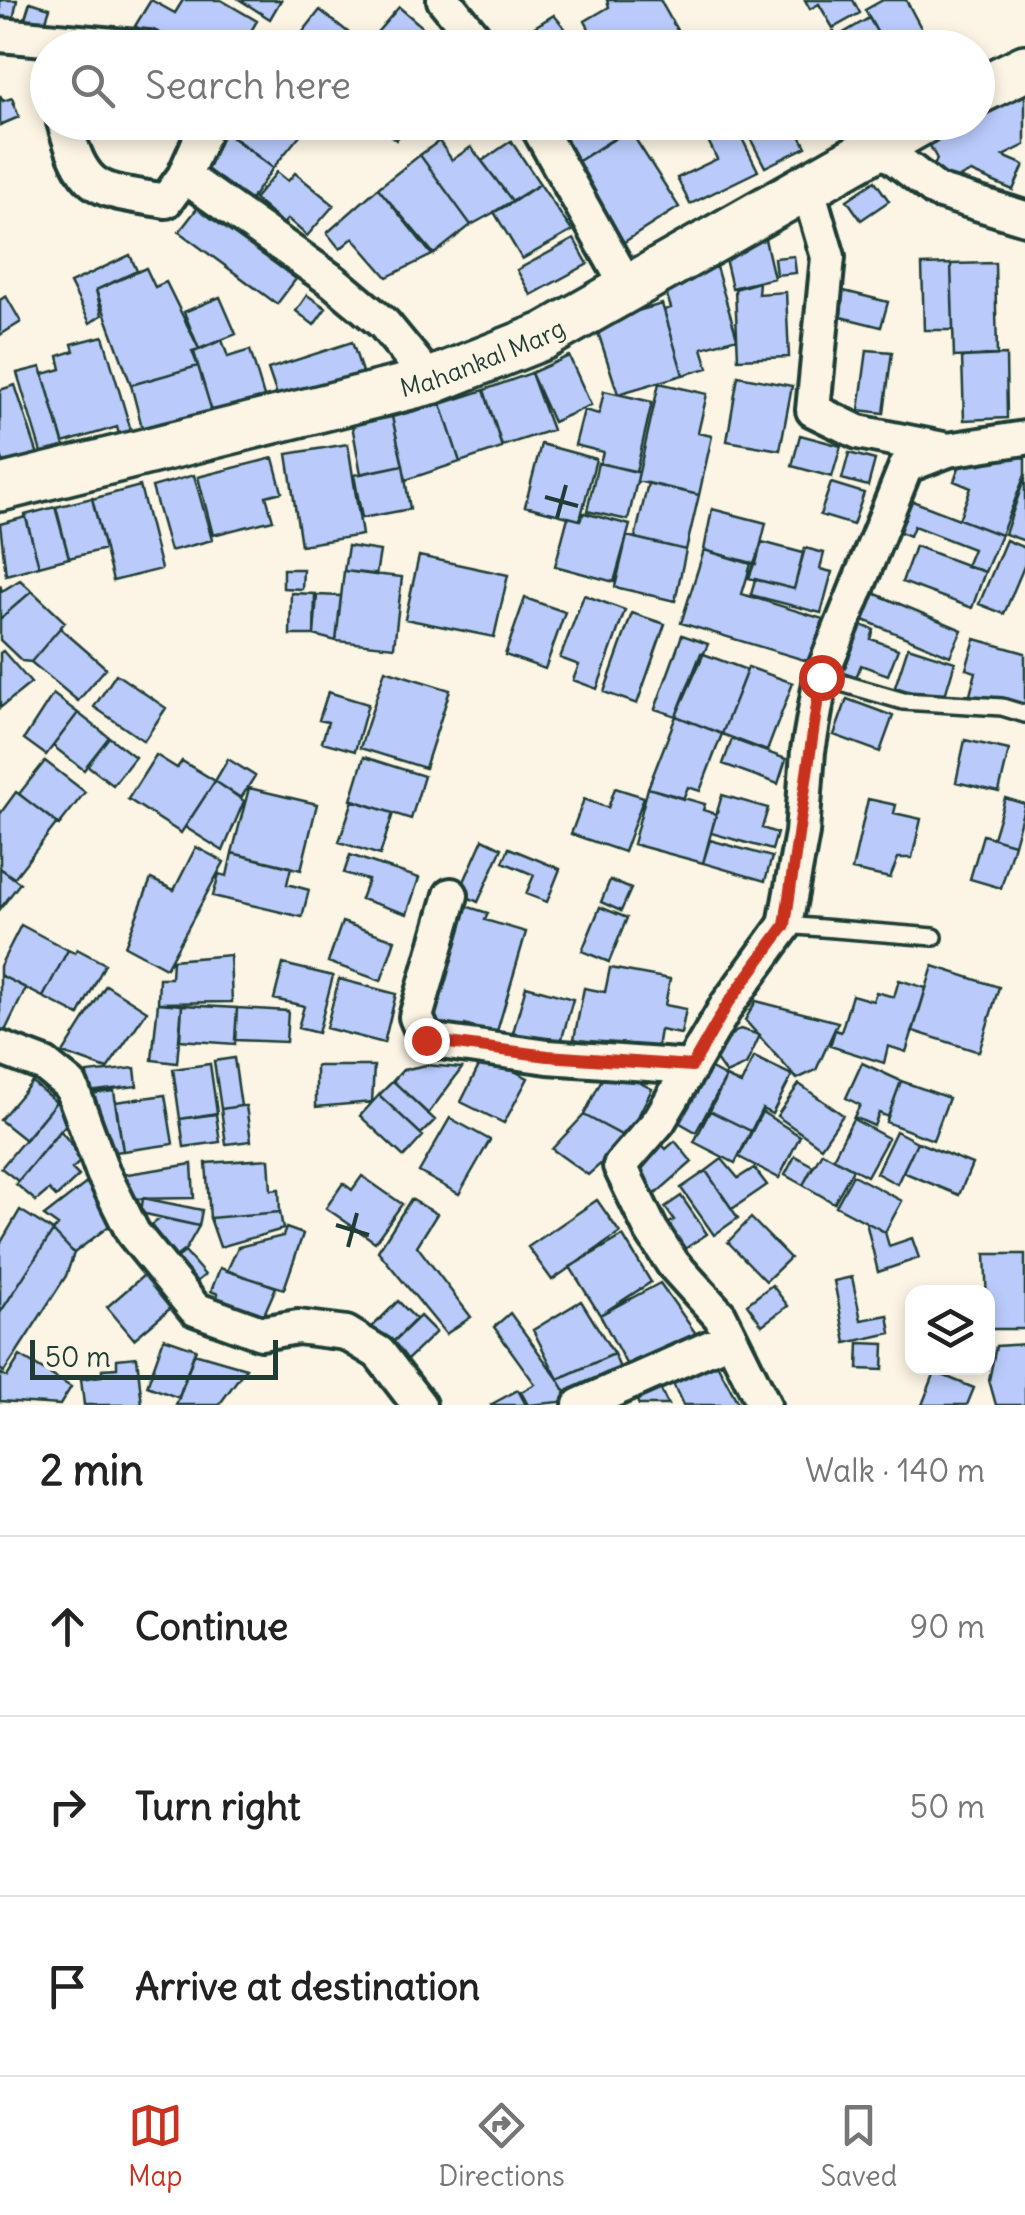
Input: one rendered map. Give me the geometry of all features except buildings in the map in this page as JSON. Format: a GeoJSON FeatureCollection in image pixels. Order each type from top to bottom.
{"type":"FeatureCollection","features":[{"type":"Feature","properties":{"kind":"main road"},"geometry":{"type":"LineString","coordinates":[[995,83],[1025,68]]}},
{"type":"Feature","properties":{"kind":"main road","name":"Mahankal Marg"},"geometry":{"type":"LineString","coordinates":[[0,488],[431,382],[544,336],[890,140]]}},
{"type":"Feature","properties":{"kind":"street"},"geometry":{"type":"LineString","coordinates":[[444,0],[468,30]]}},
{"type":"Feature","properties":{"kind":"street"},"geometry":{"type":"LineString","coordinates":[[0,35],[30,45]]}},
{"type":"Feature","properties":{"kind":"street"},"geometry":{"type":"LineString","coordinates":[[71,140],[84,176],[104,190],[166,201],[184,176],[200,140]]}},
{"type":"Feature","properties":{"kind":"street"},"geometry":{"type":"LineString","coordinates":[[545,140],[628,288]]}},
{"type":"Feature","properties":{"kind":"street"},"geometry":{"type":"LineString","coordinates":[[879,146],[937,191],[1025,218]]}},
{"type":"Feature","properties":{"kind":"street"},"geometry":{"type":"LineString","coordinates":[[184,176],[334,282],[384,324],[431,382]]}},
{"type":"Feature","properties":{"kind":"street"},"geometry":{"type":"LineString","coordinates":[[806,186],[828,257],[813,410],[858,432],[948,450]]}},
{"type":"Feature","properties":{"kind":"street"},"geometry":{"type":"LineString","coordinates":[[764,1405],[720,1316],[673,1264],[650,1230],[620,1166],[659,1122],[727,1005],[785,925],[821,677],[906,466],[948,450],[1025,438]]}},
{"type":"Feature","properties":{"kind":"street"},"geometry":{"type":"LineString","coordinates":[[451,896],[416,1016],[426,1040],[548,1056],[692,1066]]}},
{"type":"Feature","properties":{"kind":"street"},"geometry":{"type":"LineString","coordinates":[[0,1048],[45,1065],[71,1086],[104,1174],[133,1233],[195,1309],[261,1333],[298,1327],[346,1333],[380,1353],[420,1405]]}},
{"type":"Feature","properties":{"kind":"street"},"geometry":{"type":"LineString","coordinates":[[580,1405],[732,1338]]}},
{"type":"Feature","properties":{"kind":"lane"},"geometry":{"type":"LineString","coordinates":[[821,677],[904,701],[1002,707],[1025,714]]}},
{"type":"Feature","properties":{"kind":"lane"},"geometry":{"type":"LineString","coordinates":[[785,925],[934,937]]}},
{"type":"Feature","properties":{"kind":"route"},"geometry":{"type":"LineString","coordinates":[[426,1040],[548,1056],[692,1066],[727,1005],[785,925],[802,832],[808,751],[821,677]]}}]}
